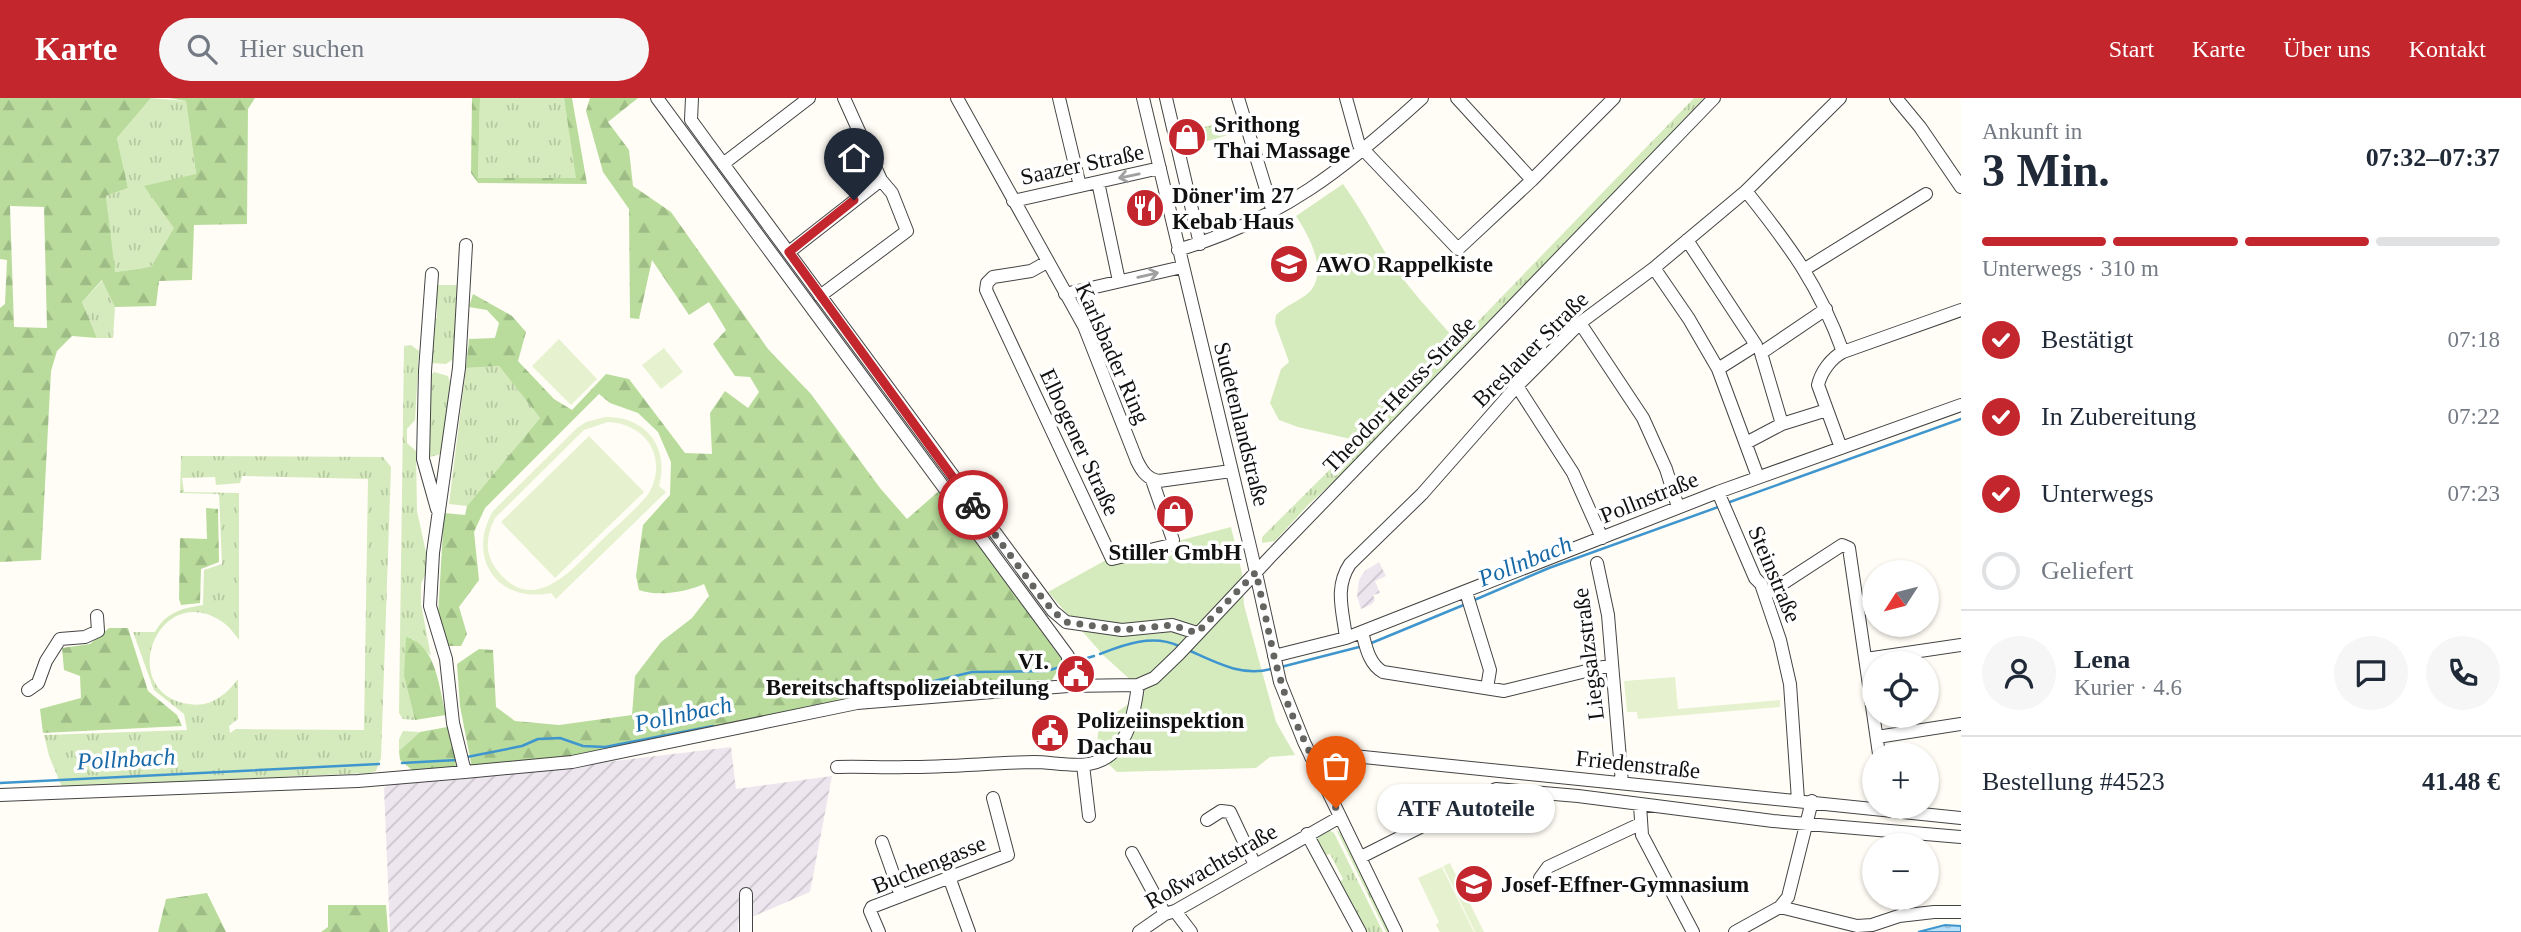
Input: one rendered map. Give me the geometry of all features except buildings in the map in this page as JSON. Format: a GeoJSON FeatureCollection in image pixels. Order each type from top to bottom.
{"type":"FeatureCollection","features":[{"type":"Feature","properties":{"kind":"street"},"geometry":{"type":"LineString","coordinates":[[656,98],[1069,656],[1068,686]]}},
{"type":"Feature","properties":{"kind":"street"},"geometry":{"type":"LineString","coordinates":[[692,98],[691,120],[1053,611],[1066,622],[1122,630],[1172,625],[1197,633]]}},
{"type":"Feature","properties":{"kind":"street"},"geometry":{"type":"LineString","coordinates":[[723,164],[809,98]]}},
{"type":"Feature","properties":{"kind":"street"},"geometry":{"type":"LineString","coordinates":[[820,296],[907,231],[892,193],[881,180],[844,98]]}},
{"type":"Feature","properties":{"kind":"street","name":"Karlsbader Ring"},"geometry":{"type":"LineString","coordinates":[[957,98],[1083,326],[1140,467],[1152,480]]}},
{"type":"Feature","properties":{"kind":"street"},"geometry":{"type":"LineString","coordinates":[[1059,98],[1080,186]]}},
{"type":"Feature","properties":{"kind":"street","name":"Sudetenlandstraße"},"geometry":{"type":"LineString","coordinates":[[1143,98],[1276,664],[1289,708],[1396,932]]}},
{"type":"Feature","properties":{"kind":"street"},"geometry":{"type":"LineString","coordinates":[[1166,98],[1200,244]]}},
{"type":"Feature","properties":{"kind":"street"},"geometry":{"type":"LineString","coordinates":[[1238,98],[1273,212]]}},
{"type":"Feature","properties":{"kind":"street"},"geometry":{"type":"LineString","coordinates":[[1346,98],[1356,136],[1364,151],[1377,161],[1458,248],[1532,180],[1614,98]]}},
{"type":"Feature","properties":{"kind":"street"},"geometry":{"type":"LineString","coordinates":[[1178,250],[1200,244],[1273,212],[1310,190],[1364,151],[1422,98]]}},
{"type":"Feature","properties":{"kind":"street"},"geometry":{"type":"LineString","coordinates":[[1457,98],[1532,180]]}},
{"type":"Feature","properties":{"kind":"street","name":"Theodor-Heuss-Straße"},"geometry":{"type":"LineString","coordinates":[[1138,685],[1154,678],[1183,649],[1714,98]]}},
{"type":"Feature","properties":{"kind":"street","name":"Breslauer Straße"},"geometry":{"type":"LineString","coordinates":[[1346,638],[1340,589],[1342,577],[1350,564],[1422,494],[1517,386],[1580,323],[1654,268],[1746,191],[1840,98]]}},
{"type":"Feature","properties":{"kind":"street"},"geometry":{"type":"LineString","coordinates":[[1896,98],[1959,179]]}},
{"type":"Feature","properties":{"kind":"street","name":"Saazer Straße"},"geometry":{"type":"LineString","coordinates":[[1013,201],[1160,169]]}},
{"type":"Feature","properties":{"kind":"street"},"geometry":{"type":"LineString","coordinates":[[789,252],[881,180]]}},
{"type":"Feature","properties":{"kind":"street"},"geometry":{"type":"LineString","coordinates":[[1098,183],[1119,281]]}},
{"type":"Feature","properties":{"kind":"street"},"geometry":{"type":"LineString","coordinates":[[1746,191],[1805,269],[1826,309],[1843,352]]}},
{"type":"Feature","properties":{"kind":"street"},"geometry":{"type":"LineString","coordinates":[[1805,269],[1926,194]]}},
{"type":"Feature","properties":{"kind":"street"},"geometry":{"type":"LineString","coordinates":[[1687,240],[1758,349],[1782,424]]}},
{"type":"Feature","properties":{"kind":"street"},"geometry":{"type":"LineString","coordinates":[[463,763],[453,723],[446,659],[430,606],[433,553],[459,368],[466,245]]}},
{"type":"Feature","properties":{"kind":"street","name":"Elbogener Straße"},"geometry":{"type":"LineString","coordinates":[[1047,262],[1031,271],[993,277],[987,283],[986,290],[1112,559],[1171,545],[1173,540],[1152,480]]}},
{"type":"Feature","properties":{"kind":"street"},"geometry":{"type":"LineString","coordinates":[[1065,294],[1182,267]]}},
{"type":"Feature","properties":{"kind":"street"},"geometry":{"type":"LineString","coordinates":[[1654,268],[1689,318],[1718,369],[1758,477]]}},
{"type":"Feature","properties":{"kind":"street"},"geometry":{"type":"LineString","coordinates":[[432,274],[425,371],[424,459],[438,516]]}},
{"type":"Feature","properties":{"kind":"street"},"geometry":{"type":"LineString","coordinates":[[1718,369],[1826,309]]}},
{"type":"Feature","properties":{"kind":"street"},"geometry":{"type":"LineString","coordinates":[[1841,448],[1818,386],[1819,379],[1833,357],[1961,310]]}},
{"type":"Feature","properties":{"kind":"street"},"geometry":{"type":"LineString","coordinates":[[1580,323],[1643,418],[1666,469],[1678,507]]}},
{"type":"Feature","properties":{"kind":"street"},"geometry":{"type":"LineString","coordinates":[[1517,386],[1573,473],[1602,538]]}},
{"type":"Feature","properties":{"kind":"street","name":"Pollnstraße"},"geometry":{"type":"LineString","coordinates":[[1276,664],[1346,638],[1364,641],[1468,599],[1602,538],[1678,507],[1721,500],[1758,477],[1961,405]]}},
{"type":"Feature","properties":{"kind":"street"},"geometry":{"type":"LineString","coordinates":[[1746,443],[1782,424],[1826,410]]}},
{"type":"Feature","properties":{"kind":"street"},"geometry":{"type":"LineString","coordinates":[[1152,480],[1189,478],[1231,471]]}},
{"type":"Feature","properties":{"kind":"street","name":"Steinstraße"},"geometry":{"type":"LineString","coordinates":[[1721,500],[1765,595],[1780,640],[1790,684],[1798,800]]}},
{"type":"Feature","properties":{"kind":"street"},"geometry":{"type":"LineString","coordinates":[[1765,595],[1842,545],[1849,548],[1865,651]]}},
{"type":"Feature","properties":{"kind":"street","name":"Liegsalzstraße"},"geometry":{"type":"LineString","coordinates":[[1597,563],[1608,615],[1622,783]]}},
{"type":"Feature","properties":{"kind":"street"},"geometry":{"type":"LineString","coordinates":[[1468,599],[1490,670],[1487,688]]}},
{"type":"Feature","properties":{"kind":"street"},"geometry":{"type":"LineString","coordinates":[[28,690],[38,683],[46,661],[60,639],[85,637],[98,631],[97,616]]}},
{"type":"Feature","properties":{"kind":"street"},"geometry":{"type":"LineString","coordinates":[[1364,641],[1376,668],[1383,672],[1504,691],[1611,665]]}},
{"type":"Feature","properties":{"kind":"street"},"geometry":{"type":"LineString","coordinates":[[1920,651],[1961,645]]}},
{"type":"Feature","properties":{"kind":"street"},"geometry":{"type":"LineString","coordinates":[[0,795],[358,781],[463,763],[572,762],[857,703],[1068,686],[1138,685],[1134,713],[1117,747],[1107,758],[1083,765],[1037,762],[836,767]]}},
{"type":"Feature","properties":{"kind":"street"},"geometry":{"type":"LineString","coordinates":[[1877,737],[1961,724]]}},
{"type":"Feature","properties":{"kind":"street"},"geometry":{"type":"LineString","coordinates":[[1876,728],[1878,742]]}},
{"type":"Feature","properties":{"kind":"street","name":"Friedenstraße"},"geometry":{"type":"LineString","coordinates":[[1311,757],[1334,754],[1862,807]]}},
{"type":"Feature","properties":{"kind":"street"},"geometry":{"type":"LineString","coordinates":[[1083,765],[1089,816]]}},
{"type":"Feature","properties":{"kind":"street"},"geometry":{"type":"LineString","coordinates":[[1361,857],[1496,789],[1578,796],[1806,824],[1961,837]]}},
{"type":"Feature","properties":{"kind":"street","name":"Buchengasse"},"geometry":{"type":"LineString","coordinates":[[879,932],[870,912],[872,907],[1008,855],[993,798]]}},
{"type":"Feature","properties":{"kind":"street"},"geometry":{"type":"LineString","coordinates":[[1735,932],[1780,906],[1788,897],[1812,802]]}},
{"type":"Feature","properties":{"kind":"street"},"geometry":{"type":"LineString","coordinates":[[1640,805],[1642,835],[1693,932]]}},
{"type":"Feature","properties":{"kind":"street"},"geometry":{"type":"LineString","coordinates":[[1207,820],[1221,811],[1230,812],[1255,865]]}},
{"type":"Feature","properties":{"kind":"street","name":"Friedenstraße"},"geometry":{"type":"LineString","coordinates":[[1939,815],[1961,818]]}},
{"type":"Feature","properties":{"kind":"street","name":"Roßwachtstraße"},"geometry":{"type":"LineString","coordinates":[[1139,932],[1340,817]]}},
{"type":"Feature","properties":{"kind":"street"},"geometry":{"type":"LineString","coordinates":[[1539,878],[1548,867],[1640,824]]}},
{"type":"Feature","properties":{"kind":"street"},"geometry":{"type":"LineString","coordinates":[[1307,834],[1360,932]]}},
{"type":"Feature","properties":{"kind":"street"},"geometry":{"type":"LineString","coordinates":[[882,842],[901,896]]}},
{"type":"Feature","properties":{"kind":"street"},"geometry":{"type":"LineString","coordinates":[[1132,853],[1170,912],[1191,932]]}},
{"type":"Feature","properties":{"kind":"street"},"geometry":{"type":"LineString","coordinates":[[949,877],[970,932]]}},
{"type":"Feature","properties":{"kind":"street"},"geometry":{"type":"LineString","coordinates":[[746,894],[746,932]]}},
{"type":"Feature","properties":{"kind":"street"},"geometry":{"type":"LineString","coordinates":[[1780,906],[1857,926],[1872,925],[1899,916],[1961,912]]}},
{"type":"Feature","properties":{"kind":"shaded area"},"geometry":{"type":"Polygon","coordinates":[[[1379,562],[1386,576],[1375,581],[1380,593],[1373,595],[1375,600],[1372,604],[1361,609],[1357,596],[1359,580],[1365,571],[1379,562]]]}},
{"type":"Feature","properties":{"kind":"shaded area"},"geometry":{"type":"Polygon","coordinates":[[[731,747],[736,789],[832,776],[810,892],[738,923],[738,932],[390,932],[384,788],[390,783],[457,780],[731,747]]]}},
{"type":"Feature","properties":{"kind":"green space"},"geometry":{"type":"Polygon","coordinates":[[[0,98],[151,98],[117,138],[128,188],[106,196],[115,272],[151,267],[174,228],[144,186],[196,174],[186,101],[169,98],[255,98],[248,109],[247,224],[194,225],[192,280],[159,281],[156,306],[115,307],[102,280],[82,302],[97,338],[72,336],[57,351],[51,371],[41,560],[0,562],[0,308],[5,304],[7,260],[0,259],[0,98]],[[10,206],[14,327],[47,328],[44,207],[10,206]]]}},
{"type":"Feature","properties":{"kind":"green space"},"geometry":{"type":"Polygon","coordinates":[[[151,98],[186,101],[196,175],[175,228],[151,267],[114,272],[106,196],[128,188],[117,138],[151,98]]]}},
{"type":"Feature","properties":{"kind":"green space"},"geometry":{"type":"Polygon","coordinates":[[[472,98],[480,98],[478,178],[576,178],[564,98],[572,98],[587,184],[478,183],[471,173],[472,98]]]}},
{"type":"Feature","properties":{"kind":"green space"},"geometry":{"type":"Polygon","coordinates":[[[480,98],[564,98],[577,178],[478,178],[480,98]]]}},
{"type":"Feature","properties":{"kind":"green space"},"geometry":{"type":"Polygon","coordinates":[[[590,98],[638,98],[608,122],[629,150],[633,186],[671,212],[768,349],[811,394],[880,488],[907,519],[939,491],[1063,661],[1052,680],[953,683],[592,753],[472,768],[460,706],[457,664],[479,649],[493,650],[496,707],[515,721],[559,725],[632,715],[635,676],[661,642],[692,618],[709,596],[704,584],[672,593],[639,590],[636,576],[643,525],[670,495],[671,462],[658,432],[638,413],[610,403],[599,394],[485,508],[474,532],[479,580],[459,607],[467,634],[461,646],[445,646],[438,616],[444,513],[465,515],[467,506],[540,418],[499,366],[466,368],[469,339],[495,338],[499,323],[487,310],[469,307],[473,294],[512,316],[526,332],[518,361],[554,399],[572,410],[606,374],[629,379],[685,453],[712,454],[710,413],[725,391],[748,408],[759,392],[750,377],[735,376],[713,344],[726,330],[709,302],[689,315],[652,260],[639,319],[630,318],[629,209],[603,172],[586,111],[590,98]]]}},
{"type":"Feature","properties":{"kind":"green space"},"geometry":{"type":"Polygon","coordinates":[[[1694,98],[1704,98],[1348,469],[1309,504],[1275,541],[1262,543],[1262,537],[1461,339],[1694,98]]]}},
{"type":"Feature","properties":{"kind":"green space"},"geometry":{"type":"Polygon","coordinates":[[[1224,122],[1228,135],[1204,142],[1200,128],[1224,122]]]}},
{"type":"Feature","properties":{"kind":"green space"},"geometry":{"type":"Polygon","coordinates":[[[1343,184],[1398,272],[1453,337],[1355,440],[1279,420],[1270,403],[1281,369],[1289,362],[1275,323],[1276,315],[1312,289],[1318,271],[1310,241],[1296,216],[1343,184]]]}},
{"type":"Feature","properties":{"kind":"green space"},"geometry":{"type":"Polygon","coordinates":[[[103,280],[115,307],[113,338],[97,338],[82,302],[103,280]]]}},
{"type":"Feature","properties":{"kind":"green space"},"geometry":{"type":"Polygon","coordinates":[[[437,285],[458,285],[453,359],[446,364],[431,363],[432,318],[437,318],[437,285]]]}},
{"type":"Feature","properties":{"kind":"green space"},"geometry":{"type":"Polygon","coordinates":[[[559,339],[597,379],[571,405],[532,366],[559,339]]]}},
{"type":"Feature","properties":{"kind":"green space"},"geometry":{"type":"Polygon","coordinates":[[[411,345],[419,351],[415,420],[407,429],[407,443],[416,451],[417,511],[429,566],[421,584],[421,604],[431,656],[413,639],[404,676],[415,720],[403,719],[399,713],[404,346],[411,345]]]}},
{"type":"Feature","properties":{"kind":"green space"},"geometry":{"type":"Polygon","coordinates":[[[664,348],[683,372],[661,389],[642,365],[664,348]]]}},
{"type":"Feature","properties":{"kind":"green space"},"geometry":{"type":"Polygon","coordinates":[[[499,366],[540,418],[467,506],[449,504],[466,368],[499,366]]]}},
{"type":"Feature","properties":{"kind":"green space"},"geometry":{"type":"Polygon","coordinates":[[[434,372],[448,376],[451,385],[441,454],[430,457],[426,453],[428,378],[434,372]]]}},
{"type":"Feature","properties":{"kind":"green space"},"geometry":{"type":"Polygon","coordinates":[[[605,417],[619,418],[643,428],[657,446],[661,458],[659,486],[666,492],[556,599],[551,593],[532,595],[515,591],[502,584],[485,560],[483,545],[493,511],[586,422],[605,417]],[[608,422],[584,430],[495,518],[488,538],[488,551],[497,570],[511,584],[525,590],[539,589],[567,574],[649,493],[654,480],[655,456],[643,436],[622,424],[608,422]]]}},
{"type":"Feature","properties":{"kind":"green space"},"geometry":{"type":"Polygon","coordinates":[[[589,436],[644,492],[555,578],[501,522],[589,436]]]}},
{"type":"Feature","properties":{"kind":"green space"},"geometry":{"type":"Polygon","coordinates":[[[181,456],[383,457],[391,467],[381,758],[376,771],[62,787],[49,756],[44,735],[187,730],[184,714],[154,690],[133,632],[155,632],[170,615],[203,605],[204,570],[222,564],[219,494],[180,493],[181,456]],[[242,476],[240,483],[216,485],[215,477],[182,478],[184,492],[239,493],[239,640],[224,623],[198,612],[179,615],[163,626],[153,643],[150,662],[154,681],[167,696],[189,704],[204,704],[223,695],[238,679],[238,719],[229,726],[230,733],[236,729],[364,730],[368,479],[242,476]]]}},
{"type":"Feature","properties":{"kind":"green space"},"geometry":{"type":"Polygon","coordinates":[[[206,508],[218,509],[219,562],[201,569],[200,603],[181,605],[180,538],[207,539],[206,508]]]}},
{"type":"Feature","properties":{"kind":"green space"},"geometry":{"type":"Polygon","coordinates":[[[1231,527],[1242,573],[1244,605],[1276,722],[1295,755],[1270,757],[1256,768],[1117,772],[1096,753],[1099,724],[1145,693],[1103,655],[1048,592],[1106,560],[1231,527]]]}},
{"type":"Feature","properties":{"kind":"green space"},"geometry":{"type":"Polygon","coordinates":[[[109,628],[128,628],[148,691],[177,715],[182,726],[43,733],[40,709],[81,698],[80,676],[64,670],[62,648],[90,644],[109,628]]]}},
{"type":"Feature","properties":{"kind":"green space"},"geometry":{"type":"Polygon","coordinates":[[[406,637],[424,649],[430,658],[446,715],[415,720],[404,676],[406,637]]]}},
{"type":"Feature","properties":{"kind":"green space"},"geometry":{"type":"Polygon","coordinates":[[[1675,677],[1678,709],[1780,700],[1780,707],[1638,719],[1637,712],[1627,712],[1624,681],[1675,677]]]}},
{"type":"Feature","properties":{"kind":"green space"},"geometry":{"type":"Polygon","coordinates":[[[447,727],[453,738],[456,767],[412,770],[400,760],[399,751],[420,732],[447,727]]]}},
{"type":"Feature","properties":{"kind":"green space"},"geometry":{"type":"Polygon","coordinates":[[[403,731],[420,732],[399,751],[399,739],[403,731]]]}},
{"type":"Feature","properties":{"kind":"green space"},"geometry":{"type":"Polygon","coordinates":[[[1336,829],[1341,834],[1389,932],[1386,932],[1336,829]]]}},
{"type":"Feature","properties":{"kind":"green space"},"geometry":{"type":"Polygon","coordinates":[[[1329,830],[1334,833],[1383,932],[1365,932],[1337,884],[1343,879],[1330,854],[1323,856],[1315,840],[1329,830]]]}},
{"type":"Feature","properties":{"kind":"green space"},"geometry":{"type":"Polygon","coordinates":[[[1450,863],[1484,932],[1475,932],[1443,866],[1450,863]]]}},
{"type":"Feature","properties":{"kind":"green space"},"geometry":{"type":"Polygon","coordinates":[[[1442,867],[1474,932],[1440,932],[1436,925],[1439,922],[1418,878],[1442,867]]]}},
{"type":"Feature","properties":{"kind":"green space"},"geometry":{"type":"Polygon","coordinates":[[[207,893],[226,932],[158,932],[166,899],[207,893]]]}},
{"type":"Feature","properties":{"kind":"green space"},"geometry":{"type":"Polygon","coordinates":[[[328,905],[386,905],[388,932],[321,932],[328,927],[328,905]]]}},
{"type":"Feature","properties":{"kind":"water"},"geometry":{"type":"Polygon","coordinates":[[[1945,925],[1961,926],[1961,932],[1918,932],[1945,925]]]}},
{"type":"Feature","properties":{"kind":"waterway","name":"Pollnbach"},"geometry":{"type":"LineString","coordinates":[[1727,503],[1961,419]]}},
{"type":"Feature","properties":{"kind":"waterway","name":"Pollnbach"},"geometry":{"type":"LineString","coordinates":[[1472,601],[1549,568],[1721,506]]}},
{"type":"Feature","properties":{"kind":"waterway","name":"Pollnbach"},"geometry":{"type":"LineString","coordinates":[[1369,644],[1466,604]]}},
{"type":"Feature","properties":{"kind":"waterway","name":"Pollnbach"},"geometry":{"type":"LineString","coordinates":[[1100,654],[1129,644],[1149,641],[1169,642],[1179,646]]}},
{"type":"Feature","properties":{"kind":"waterway","name":"Pollnbach"},"geometry":{"type":"LineString","coordinates":[[1281,667],[1363,646]]}},
{"type":"Feature","properties":{"kind":"waterway","name":"Pollnbach"},"geometry":{"type":"LineString","coordinates":[[1188,650],[1239,670],[1271,669]]}},
{"type":"Feature","properties":{"kind":"waterway","name":"Pollnbach"},"geometry":{"type":"LineString","coordinates":[[1074,662],[1094,656]]}},
{"type":"Feature","properties":{"kind":"waterway","name":"Pollnbach"},"geometry":{"type":"LineString","coordinates":[[871,696],[972,672],[1046,671],[1064,666]]}},
{"type":"Feature","properties":{"kind":"waterway","name":"Pollnbach"},"geometry":{"type":"LineString","coordinates":[[467,757],[522,746],[538,739],[560,738],[583,746],[605,747],[713,726]]}},
{"type":"Feature","properties":{"kind":"waterway","name":"Pollnbach"},"geometry":{"type":"LineString","coordinates":[[402,763],[457,760]]}},
{"type":"Feature","properties":{"kind":"waterway","name":"Pollnbach"},"geometry":{"type":"LineString","coordinates":[[0,783],[379,764]]}},
{"type":"Feature","properties":{"kind":"way so far"},"geometry":{"type":"LineString","coordinates":[[973,505],[1039,594],[1066,622],[1122,630],[1172,625],[1197,633],[1256,572],[1280,682],[1304,742],[1336,808]]}},
{"type":"Feature","properties":{"kind":"place","name":"Srithong Thai Massage"},"geometry":{"type":"Point","coordinates":[1187,137]}},
{"type":"Feature","properties":{"kind":"place","name":"Döner'im 27 Kebab Haus"},"geometry":{"type":"Point","coordinates":[1145,208]}},
{"type":"Feature","properties":{"kind":"place","name":"AWO Rappelkiste"},"geometry":{"type":"Point","coordinates":[1289,264]}},
{"type":"Feature","properties":{"kind":"place","name":"Stiller GmbH"},"geometry":{"type":"Point","coordinates":[1175,514]}},
{"type":"Feature","properties":{"kind":"place","name":"VI. Bereitschaftspolizeiabteilung"},"geometry":{"type":"Point","coordinates":[1076,674]}},
{"type":"Feature","properties":{"kind":"place","name":"Polizeiinspektion Dachau"},"geometry":{"type":"Point","coordinates":[1050,733]}},
{"type":"Feature","properties":{"kind":"place","name":"ATF Autoteile"},"geometry":{"type":"Point","coordinates":[1336,808]}},
{"type":"Feature","properties":{"kind":"place","name":"Josef-Effner-Gymnasium"},"geometry":{"type":"Point","coordinates":[1474,884]}},
{"type":"Feature","properties":{"kind":"route"},"geometry":{"type":"LineString","coordinates":[[854,200],[789,252],[973,505]]}}]}
